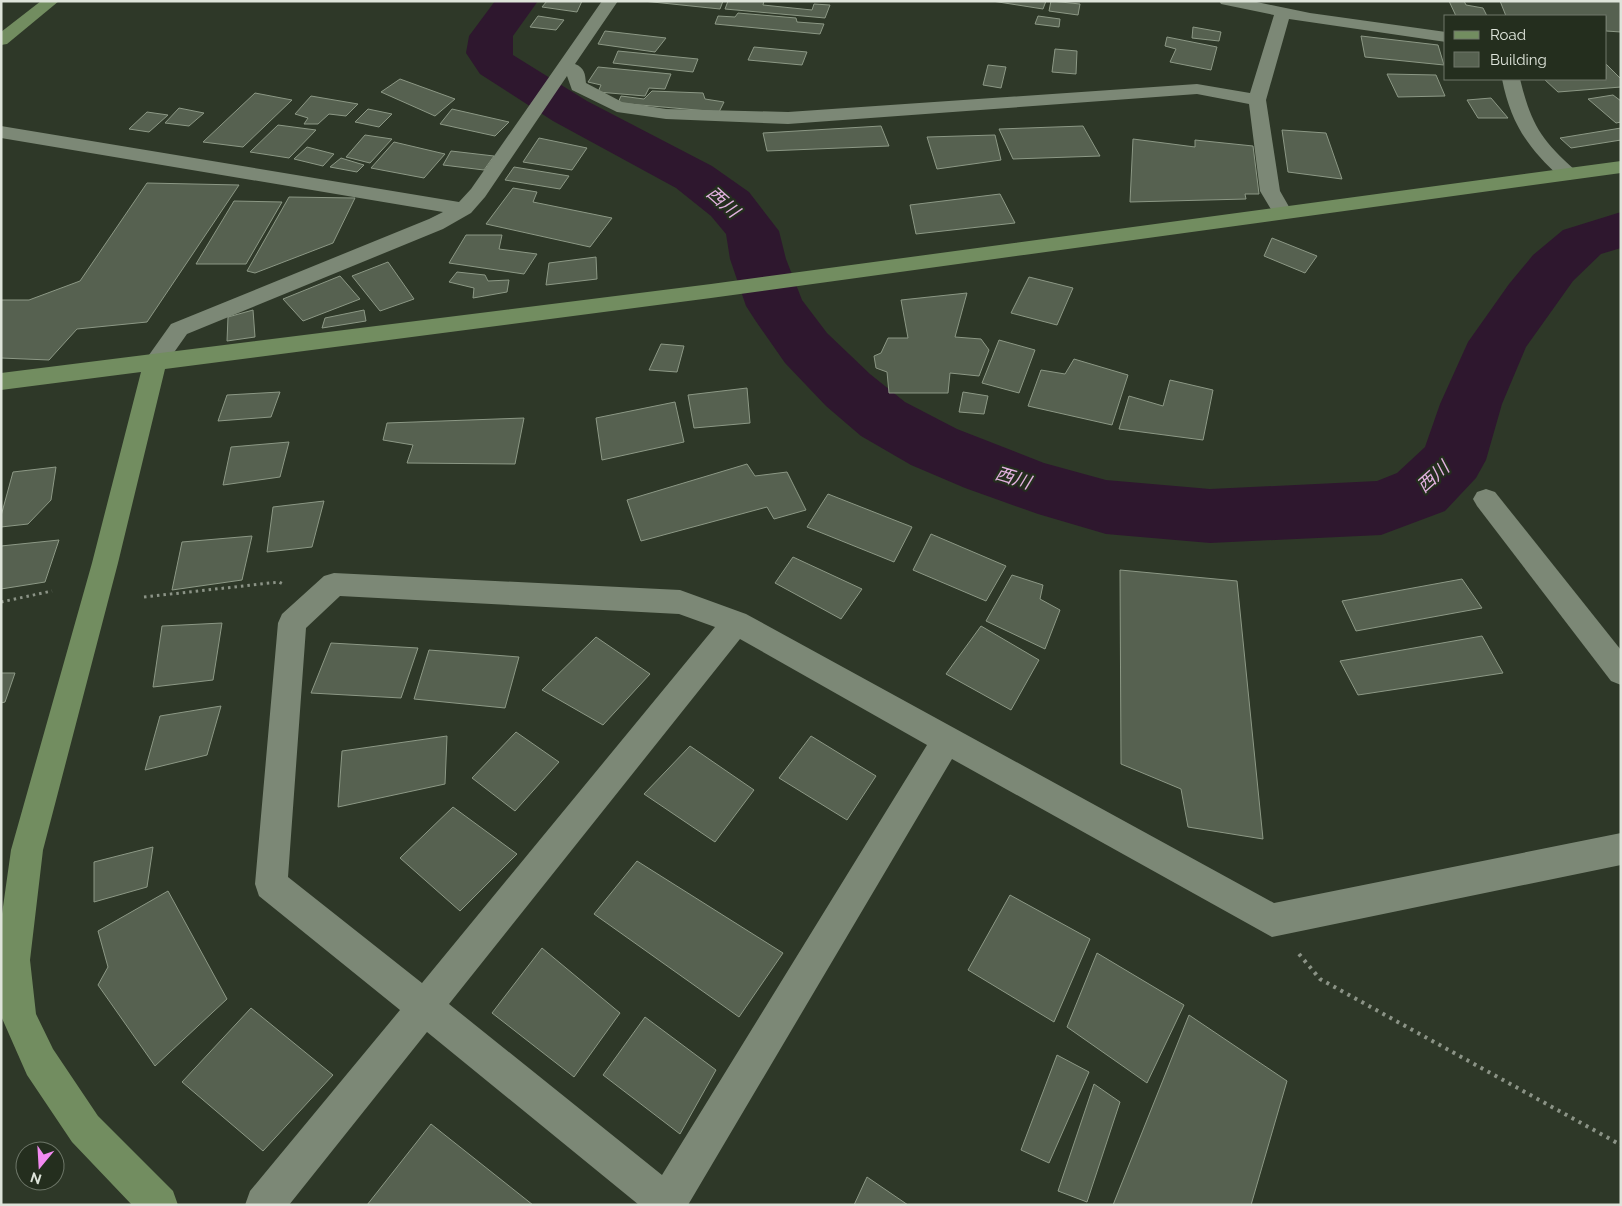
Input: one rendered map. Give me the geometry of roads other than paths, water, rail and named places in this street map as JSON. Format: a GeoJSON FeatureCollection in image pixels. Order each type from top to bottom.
{"type":"FeatureCollection","features":[{"type":"Feature","properties":{"kind":"street"},"geometry":{"type":"LineString","coordinates":[[1,40],[51,1]]}},
{"type":"Feature","properties":{"kind":"street"},"geometry":{"type":"LineString","coordinates":[[159,1205],[85,1129],[40,1062],[19,1016],[13,960],[27,850],[105,563],[155,362],[179,329],[436,224],[464,209],[478,193],[610,1]]}},
{"type":"Feature","properties":{"kind":"street"},"geometry":{"type":"LineString","coordinates":[[1227,1],[1284,12],[1444,37]]}},
{"type":"Feature","properties":{"kind":"street"},"geometry":{"type":"LineString","coordinates":[[1282,212],[1270,191],[1257,100],[1284,12]]}},
{"type":"Feature","properties":{"kind":"street"},"geometry":{"type":"LineString","coordinates":[[561,74],[575,70],[578,86],[617,107],[666,114],[788,118],[1197,89],[1257,100]]}},
{"type":"Feature","properties":{"kind":"street"},"geometry":{"type":"LineString","coordinates":[[1511,80],[1524,125],[1546,155],[1568,174]]}},
{"type":"Feature","properties":{"kind":"street"},"geometry":{"type":"LineString","coordinates":[[1,132],[464,209]]}},
{"type":"Feature","properties":{"kind":"street"},"geometry":{"type":"LineString","coordinates":[[1,382],[711,292],[1282,212],[1621,167]]}},
{"type":"Feature","properties":{"kind":"street"},"geometry":{"type":"LineString","coordinates":[[1486,499],[1621,672]]}},
{"type":"Feature","properties":{"kind":"street"},"geometry":{"type":"LineString","coordinates":[[946,740],[667,1203],[271,884],[292,623],[334,584],[680,602],[736,624],[1272,920],[1621,849]]}},
{"type":"Feature","properties":{"kind":"street"},"geometry":{"type":"LineString","coordinates":[[264,1205],[736,624]]}},
{"type":"Feature","properties":{"kind":"waterway","name":"西川"},"geometry":{"type":"LineString","coordinates":[[517,1],[491,36],[489,53],[496,64],[570,111],[694,177],[730,204],[752,231],[758,259],[775,306],[806,348],[848,390],[883,419],[934,447],[988,470],[1038,488],[1106,507],[1210,516],[1298,513],[1381,508],[1421,492],[1453,460],[1471,404],[1498,342],[1529,298],[1553,268],[1582,242],[1621,229]]}}]}
